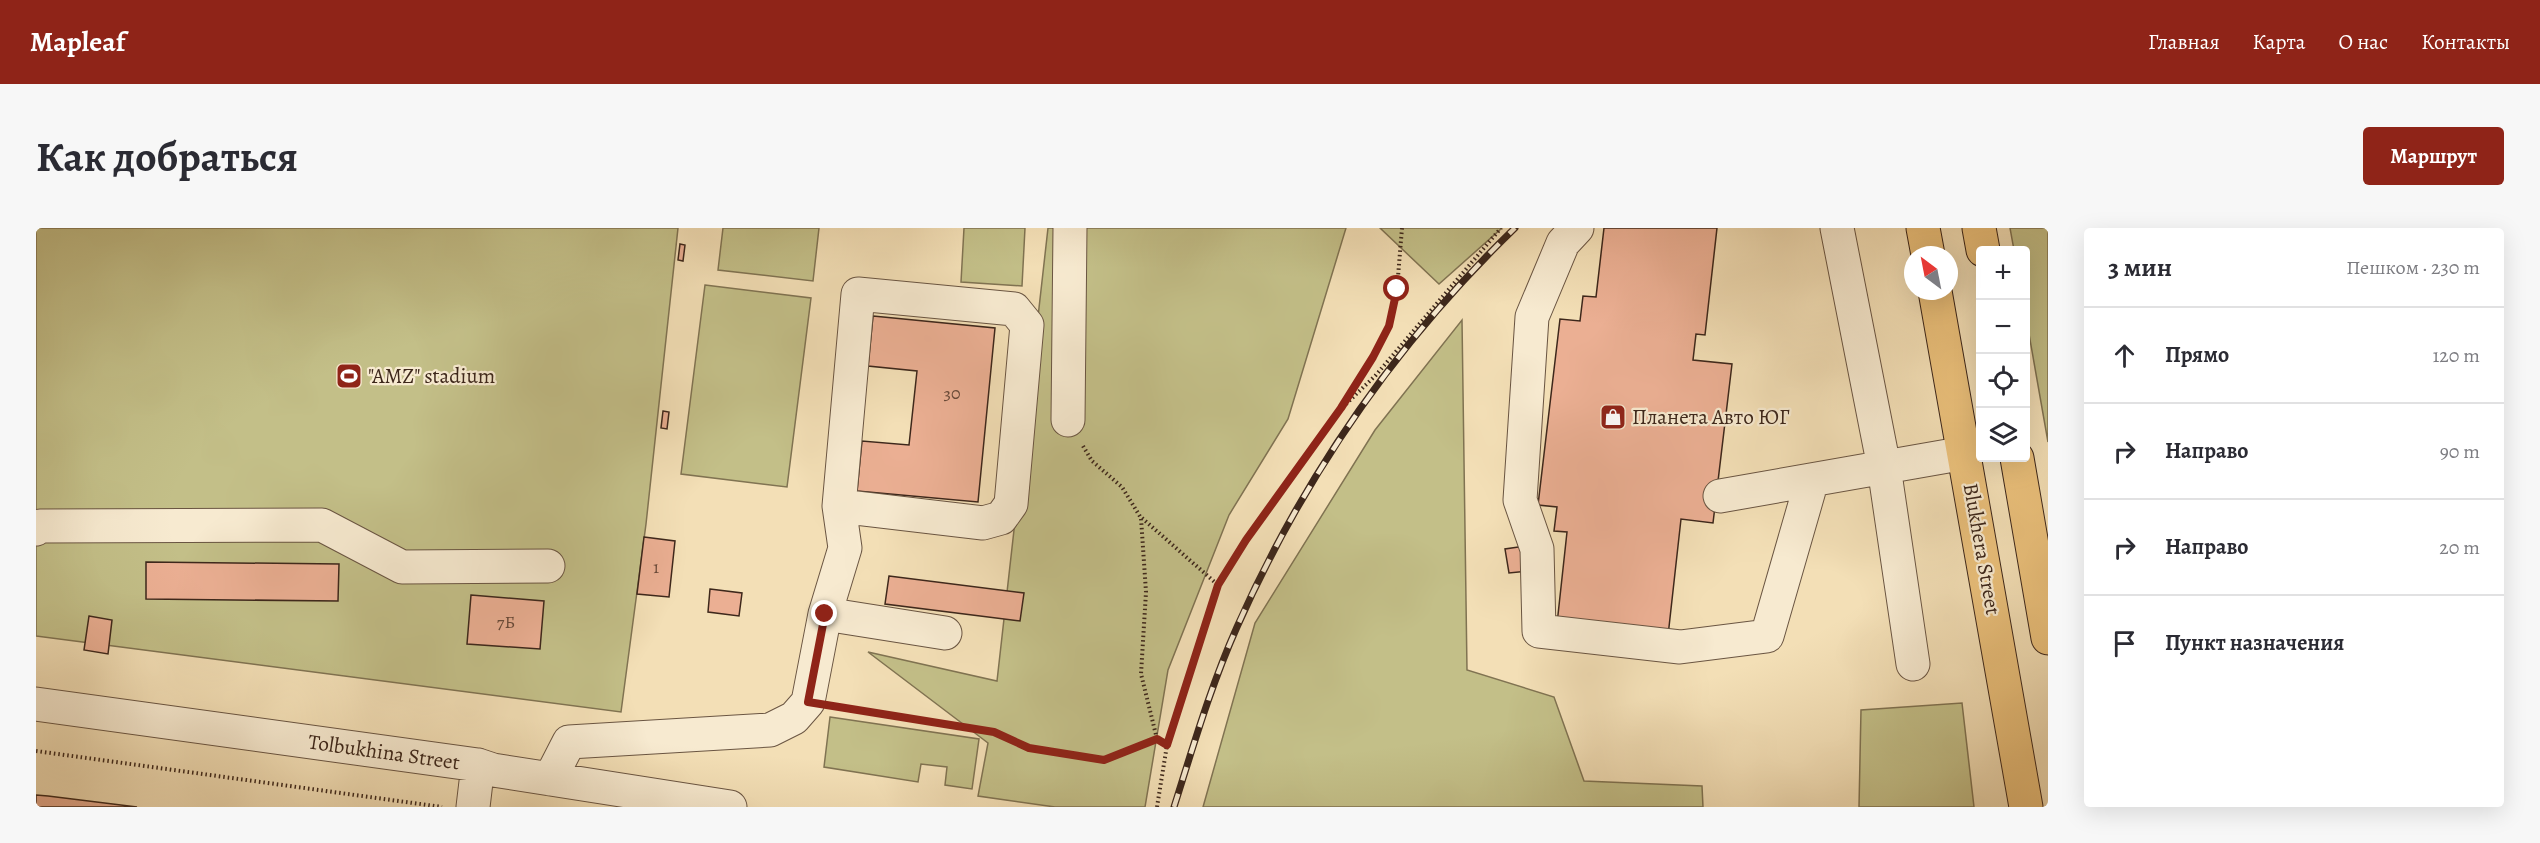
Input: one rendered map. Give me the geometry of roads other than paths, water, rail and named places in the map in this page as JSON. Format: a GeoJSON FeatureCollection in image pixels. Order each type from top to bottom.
{"type":"FeatureCollection","features":[{"type":"Feature","properties":{"kind":"main road"},"geometry":{"type":"LineString","coordinates":[[1923,228],[1926,246]]}},
{"type":"Feature","properties":{"kind":"main road"},"geometry":{"type":"LineString","coordinates":[[1979,228],[1982,246]]}},
{"type":"Feature","properties":{"kind":"main road","name":"Blukhera Street"},"geometry":{"type":"LineString","coordinates":[[1937,300],[2026,807]]}},
{"type":"Feature","properties":{"kind":"main road"},"geometry":{"type":"LineString","coordinates":[[2018,462],[2043,582],[2048,638]]}},
{"type":"Feature","properties":{"kind":"street"},"geometry":{"type":"LineString","coordinates":[[1068,420],[1070,228]]}},
{"type":"Feature","properties":{"kind":"street"},"geometry":{"type":"LineString","coordinates":[[1577,228],[1563,243],[1532,317],[1520,500],[1538,549],[1539,631],[1680,647],[1767,636],[1812,480]]}},
{"type":"Feature","properties":{"kind":"street"},"geometry":{"type":"LineString","coordinates":[[1837,228],[1884,467],[1912,664]]}},
{"type":"Feature","properties":{"kind":"street"},"geometry":{"type":"LineString","coordinates":[[550,779],[569,742],[770,730],[794,718],[808,702],[825,614],[845,548],[839,506],[858,294],[1014,309],[1027,325],[1011,504],[1001,518],[983,523],[839,506]]}},
{"type":"Feature","properties":{"kind":"street"},"geometry":{"type":"LineString","coordinates":[[1720,496],[1965,453]]}},
{"type":"Feature","properties":{"kind":"street"},"geometry":{"type":"LineString","coordinates":[[36,529],[322,525],[402,567],[548,566]]}},
{"type":"Feature","properties":{"kind":"street"},"geometry":{"type":"LineString","coordinates":[[825,614],[945,633]]}},
{"type":"Feature","properties":{"kind":"street","name":"Tolbukhina Street"},"geometry":{"type":"LineString","coordinates":[[36,704],[486,768],[730,807]]}},
{"type":"Feature","properties":{"kind":"street"},"geometry":{"type":"LineString","coordinates":[[473,807],[486,768]]}},
{"type":"Feature","properties":{"kind":"street"},"geometry":{"type":"LineString","coordinates":[[486,768],[489,807]]}},
{"type":"Feature","properties":{"kind":"railway"},"geometry":{"type":"LineString","coordinates":[[1174,807],[1203,716],[1237,627],[1263,572],[1323,465],[1356,414],[1431,317],[1515,228]]}},
{"type":"Feature","properties":{"kind":"place","name":"\"AMZ\" stadium"},"geometry":{"type":"Point","coordinates":[349,376]}},
{"type":"Feature","properties":{"kind":"place","name":"Планета Авто ЮГ"},"geometry":{"type":"Point","coordinates":[1613,417]}}]}
